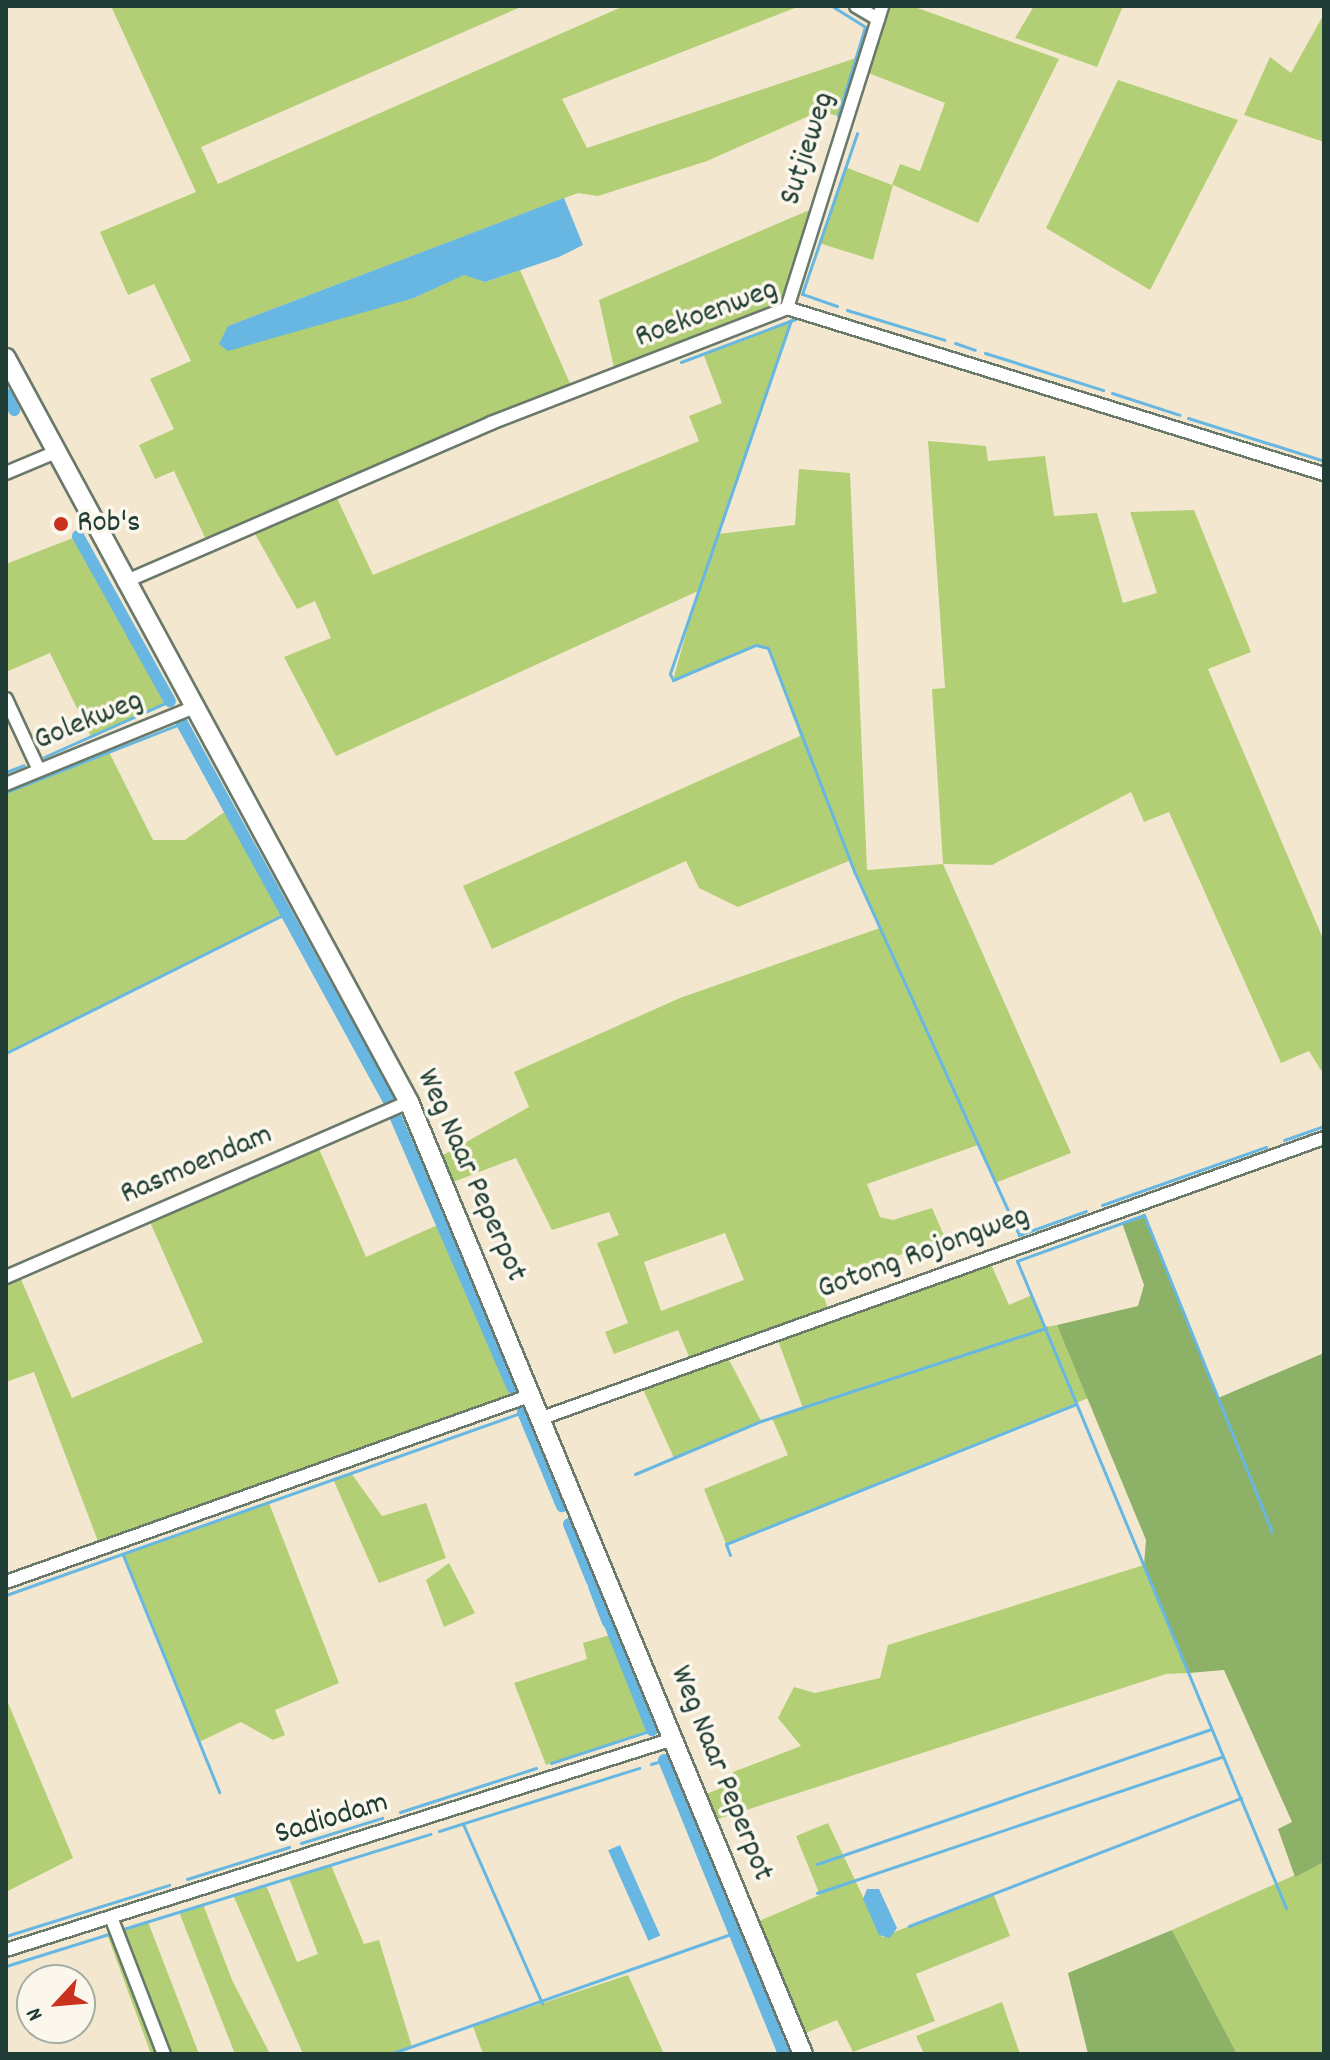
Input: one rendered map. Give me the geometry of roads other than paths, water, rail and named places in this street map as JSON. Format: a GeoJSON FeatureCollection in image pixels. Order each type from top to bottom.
{"type":"FeatureCollection","features":[{"type":"Feature","properties":{"kind":"street"},"geometry":{"type":"LineString","coordinates":[[856,6],[878,19]]}},
{"type":"Feature","properties":{"kind":"street","name":"Sutjieweg"},"geometry":{"type":"LineString","coordinates":[[787,308],[882,6]]}},
{"type":"Feature","properties":{"kind":"street","name":"Roekoenweg"},"geometry":{"type":"LineString","coordinates":[[124,582],[491,423],[787,308],[1324,474]]}},
{"type":"Feature","properties":{"kind":"street","name":"Weg Naar Peperpot"},"geometry":{"type":"LineString","coordinates":[[6,358],[192,708],[409,1102],[803,2054]]}},
{"type":"Feature","properties":{"kind":"street"},"geometry":{"type":"LineString","coordinates":[[6,473],[56,452]]}},
{"type":"Feature","properties":{"kind":"street"},"geometry":{"type":"LineString","coordinates":[[6,699],[39,770]]}},
{"type":"Feature","properties":{"kind":"street","name":"Golekweg"},"geometry":{"type":"LineString","coordinates":[[6,784],[192,708]]}},
{"type":"Feature","properties":{"kind":"street","name":"Rasmoendam"},"geometry":{"type":"LineString","coordinates":[[6,1277],[409,1102]]}},
{"type":"Feature","properties":{"kind":"street","name":"Gotong Rojongweg"},"geometry":{"type":"LineString","coordinates":[[542,1418],[1324,1138]]}},
{"type":"Feature","properties":{"kind":"street"},"geometry":{"type":"LineString","coordinates":[[6,1582],[532,1395]]}},
{"type":"Feature","properties":{"kind":"street","name":"Sadiodam"},"geometry":{"type":"LineString","coordinates":[[6,1950],[673,1739]]}},
{"type":"Feature","properties":{"kind":"street"},"geometry":{"type":"LineString","coordinates":[[111,1917],[164,2054]]}},
{"type":"Feature","properties":{"kind":"water"},"geometry":{"type":"Polygon","coordinates":[[[564,198],[583,245],[559,257],[485,282],[464,275],[414,298],[228,351],[219,344],[228,326],[564,198]]]}},
{"type":"Feature","properties":{"kind":"water"},"geometry":{"type":"Polygon","coordinates":[[[620,1845],[660,1935],[648,1941],[608,1850],[620,1845]]]}},
{"type":"Feature","properties":{"kind":"water"},"geometry":{"type":"Polygon","coordinates":[[[867,1889],[879,1889],[897,1928],[890,1938],[879,1935],[863,1899],[867,1889]]]}},
{"type":"Feature","properties":{"kind":"waterway"},"geometry":{"type":"LineString","coordinates":[[832,6],[865,27],[838,116]]}},
{"type":"Feature","properties":{"kind":"waterway"},"geometry":{"type":"LineString","coordinates":[[837,306],[802,294],[857,133]]}},
{"type":"Feature","properties":{"kind":"waterway"},"geometry":{"type":"LineString","coordinates":[[847,310],[945,340]]}},
{"type":"Feature","properties":{"kind":"waterway"},"geometry":{"type":"LineString","coordinates":[[681,362],[798,318]]}},
{"type":"Feature","properties":{"kind":"waterway"},"geometry":{"type":"LineString","coordinates":[[791,320],[670,674],[673,680],[756,645],[768,648],[854,871],[1019,1235],[1086,1211]]}},
{"type":"Feature","properties":{"kind":"waterway"},"geometry":{"type":"LineString","coordinates":[[955,343],[975,350]]}},
{"type":"Feature","properties":{"kind":"waterway"},"geometry":{"type":"LineString","coordinates":[[985,353],[1103,390]]}},
{"type":"Feature","properties":{"kind":"waterway"},"geometry":{"type":"LineString","coordinates":[[1112,393],[1180,415]]}},
{"type":"Feature","properties":{"kind":"waterway"},"geometry":{"type":"LineString","coordinates":[[6,394],[14,410]]}},
{"type":"Feature","properties":{"kind":"waterway"},"geometry":{"type":"LineString","coordinates":[[1188,418],[1324,461]]}},
{"type":"Feature","properties":{"kind":"waterway"},"geometry":{"type":"LineString","coordinates":[[78,536],[170,701]]}},
{"type":"Feature","properties":{"kind":"waterway"},"geometry":{"type":"LineString","coordinates":[[44,757],[170,701]]}},
{"type":"Feature","properties":{"kind":"waterway"},"geometry":{"type":"LineString","coordinates":[[6,792],[182,723]]}},
{"type":"Feature","properties":{"kind":"waterway"},"geometry":{"type":"LineString","coordinates":[[182,723],[389,1101]]}},
{"type":"Feature","properties":{"kind":"waterway"},"geometry":{"type":"LineString","coordinates":[[6,772],[24,765]]}},
{"type":"Feature","properties":{"kind":"waterway"},"geometry":{"type":"LineString","coordinates":[[6,1053],[289,912]]}},
{"type":"Feature","properties":{"kind":"waterway"},"geometry":{"type":"LineString","coordinates":[[396,1118],[513,1388]]}},
{"type":"Feature","properties":{"kind":"waterway"},"geometry":{"type":"LineString","coordinates":[[1284,1140],[1324,1126]]}},
{"type":"Feature","properties":{"kind":"waterway"},"geometry":{"type":"LineString","coordinates":[[1102,1205],[1266,1147]]}},
{"type":"Feature","properties":{"kind":"waterway"},"geometry":{"type":"LineString","coordinates":[[1272,1532],[1144,1215],[1017,1261],[1286,1908]]}},
{"type":"Feature","properties":{"kind":"waterway"},"geometry":{"type":"LineString","coordinates":[[635,1474],[761,1421],[1046,1328]]}},
{"type":"Feature","properties":{"kind":"waterway"},"geometry":{"type":"LineString","coordinates":[[730,1555],[726,1544],[1076,1404]]}},
{"type":"Feature","properties":{"kind":"waterway"},"geometry":{"type":"LineString","coordinates":[[6,1595],[523,1412]]}},
{"type":"Feature","properties":{"kind":"waterway"},"geometry":{"type":"LineString","coordinates":[[523,1412],[562,1506]]}},
{"type":"Feature","properties":{"kind":"waterway"},"geometry":{"type":"LineString","coordinates":[[569,1524],[592,1581]]}},
{"type":"Feature","properties":{"kind":"waterway"},"geometry":{"type":"LineString","coordinates":[[123,1555],[219,1792]]}},
{"type":"Feature","properties":{"kind":"waterway"},"geometry":{"type":"LineString","coordinates":[[594,1586],[608,1622]]}},
{"type":"Feature","properties":{"kind":"waterway"},"geometry":{"type":"LineString","coordinates":[[611,1627],[652,1730]]}},
{"type":"Feature","properties":{"kind":"waterway"},"geometry":{"type":"LineString","coordinates":[[817,1864],[1211,1729]]}},
{"type":"Feature","properties":{"kind":"waterway"},"geometry":{"type":"LineString","coordinates":[[551,1763],[652,1730]]}},
{"type":"Feature","properties":{"kind":"waterway"},"geometry":{"type":"LineString","coordinates":[[817,1893],[1223,1756]]}},
{"type":"Feature","properties":{"kind":"waterway"},"geometry":{"type":"LineString","coordinates":[[651,1764],[664,1760]]}},
{"type":"Feature","properties":{"kind":"waterway"},"geometry":{"type":"LineString","coordinates":[[664,1760],[784,2054]]}},
{"type":"Feature","properties":{"kind":"waterway"},"geometry":{"type":"LineString","coordinates":[[400,1812],[536,1768]]}},
{"type":"Feature","properties":{"kind":"waterway"},"geometry":{"type":"LineString","coordinates":[[439,1831],[639,1768]]}},
{"type":"Feature","properties":{"kind":"waterway"},"geometry":{"type":"LineString","coordinates":[[909,1926],[1241,1798]]}},
{"type":"Feature","properties":{"kind":"waterway"},"geometry":{"type":"LineString","coordinates":[[301,1843],[382,1818]]}},
{"type":"Feature","properties":{"kind":"waterway"},"geometry":{"type":"LineString","coordinates":[[463,1824],[542,2003]]}},
{"type":"Feature","properties":{"kind":"waterway"},"geometry":{"type":"LineString","coordinates":[[120,1930],[430,1834]]}},
{"type":"Feature","properties":{"kind":"waterway"},"geometry":{"type":"LineString","coordinates":[[187,1879],[289,1847]]}},
{"type":"Feature","properties":{"kind":"waterway"},"geometry":{"type":"LineString","coordinates":[[6,1936],[169,1885]]}},
{"type":"Feature","properties":{"kind":"waterway"},"geometry":{"type":"LineString","coordinates":[[6,1966],[112,1933]]}},
{"type":"Feature","properties":{"kind":"waterway"},"geometry":{"type":"LineString","coordinates":[[390,2054],[734,1933]]}},
{"type":"Feature","properties":{"kind":"place","name":"Rob's"},"geometry":{"type":"Point","coordinates":[61,524]}}]}
